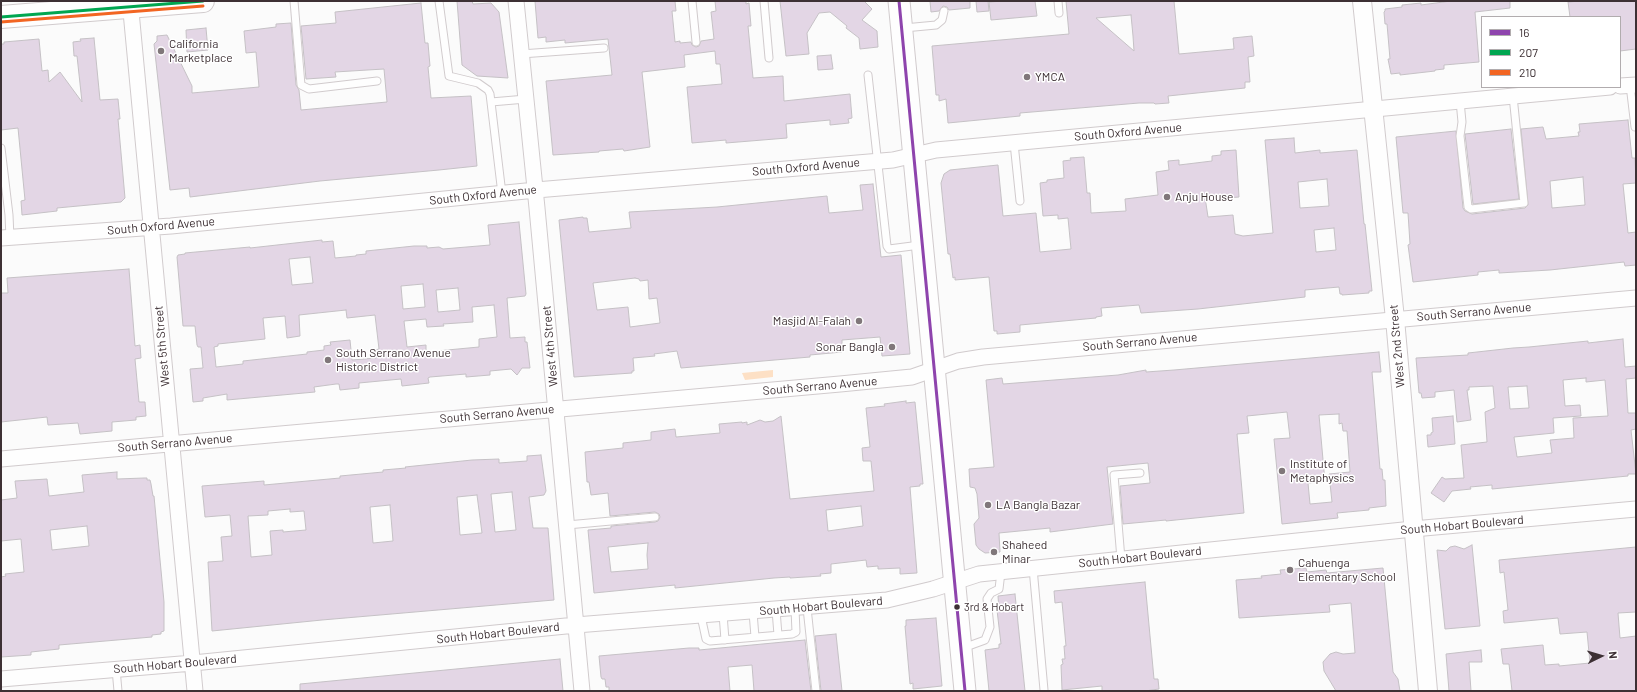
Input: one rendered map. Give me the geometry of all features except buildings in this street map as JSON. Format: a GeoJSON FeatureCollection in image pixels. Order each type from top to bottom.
{"type":"FeatureCollection","features":[{"type":"Feature","properties":{"kind":"main road"},"geometry":{"type":"LineString","coordinates":[[1,17],[63,9],[131,3],[197,1]]}},
{"type":"Feature","properties":{"kind":"main road"},"geometry":{"type":"LineString","coordinates":[[899,1],[965,691]]}},
{"type":"Feature","properties":{"kind":"street","name":"West 4th Street"},"geometry":{"type":"LineString","coordinates":[[516,1],[536,190],[582,691]]}},
{"type":"Feature","properties":{"kind":"street","name":"West 2nd Street"},"geometry":{"type":"LineString","coordinates":[[1362,1],[1395,319],[1428,691]]}},
{"type":"Feature","properties":{"kind":"street","name":"West 5th Street"},"geometry":{"type":"LineString","coordinates":[[131,3],[195,691]]}},
{"type":"Feature","properties":{"kind":"street","name":"South Oxford Avenue"},"geometry":{"type":"LineString","coordinates":[[5,238],[152,226],[171,226],[536,190],[893,160],[936,150],[1599,88]]}},
{"type":"Feature","properties":{"kind":"street","name":"South Serrano Avenue"},"geometry":{"type":"LineString","coordinates":[[1,459],[864,382],[912,377],[958,361],[983,357],[1636,298]]}},
{"type":"Feature","properties":{"kind":"street","name":"South Hobart Boulevard"},"geometry":{"type":"LineString","coordinates":[[1,679],[576,625],[753,612],[887,600],[955,582],[977,574],[1413,529],[1636,509]]}},
{"type":"Feature","properties":{"kind":"lane"},"geometry":{"type":"LineString","coordinates":[[294,1],[301,85],[309,89],[377,81]]}},
{"type":"Feature","properties":{"kind":"lane"},"geometry":{"type":"LineString","coordinates":[[439,1],[449,76],[478,83],[489,92],[502,194]]}},
{"type":"Feature","properties":{"kind":"lane"},"geometry":{"type":"LineString","coordinates":[[692,1],[696,42]]}},
{"type":"Feature","properties":{"kind":"lane"},"geometry":{"type":"LineString","coordinates":[[764,1],[769,58]]}},
{"type":"Feature","properties":{"kind":"lane"},"geometry":{"type":"LineString","coordinates":[[1058,1],[1058,13]]}},
{"type":"Feature","properties":{"kind":"lane"},"geometry":{"type":"LineString","coordinates":[[902,28],[936,25],[942,20],[944,11]]}},
{"type":"Feature","properties":{"kind":"lane"},"geometry":{"type":"LineString","coordinates":[[521,54],[604,48]]}},
{"type":"Feature","properties":{"kind":"lane"},"geometry":{"type":"LineString","coordinates":[[868,75],[887,246],[889,249],[923,245]]}},
{"type":"Feature","properties":{"kind":"lane"},"geometry":{"type":"LineString","coordinates":[[1629,85],[1634,127]]}},
{"type":"Feature","properties":{"kind":"lane"},"geometry":{"type":"LineString","coordinates":[[1460,101],[1462,122],[1460,136],[1468,208],[1471,209],[1524,203],[1518,131],[1513,96]]}},
{"type":"Feature","properties":{"kind":"lane"},"geometry":{"type":"LineString","coordinates":[[491,102],[526,99]]}},
{"type":"Feature","properties":{"kind":"lane"},"geometry":{"type":"LineString","coordinates":[[1014,143],[1020,201]]}},
{"type":"Feature","properties":{"kind":"lane"},"geometry":{"type":"LineString","coordinates":[[1,148],[9,215],[5,238]]}},
{"type":"Feature","properties":{"kind":"lane"},"geometry":{"type":"LineString","coordinates":[[1121,559],[1114,475],[1140,474]]}},
{"type":"Feature","properties":{"kind":"lane"},"geometry":{"type":"LineString","coordinates":[[567,525],[655,517]]}},
{"type":"Feature","properties":{"kind":"lane"},"geometry":{"type":"LineString","coordinates":[[1033,568],[1044,690]]}},
{"type":"Feature","properties":{"kind":"lane"},"geometry":{"type":"LineString","coordinates":[[961,649],[985,640],[990,627],[987,599],[991,593],[998,589],[1001,572]]}},
{"type":"Feature","properties":{"kind":"lane"},"geometry":{"type":"LineString","coordinates":[[701,616],[706,639],[710,641],[725,640],[792,634],[796,632],[801,608]]}},
{"type":"Feature","properties":{"kind":"lane"},"geometry":{"type":"LineString","coordinates":[[801,608],[816,691]]}},
{"type":"Feature","properties":{"kind":"lane"},"geometry":{"type":"LineString","coordinates":[[776,610],[778,635]]}},
{"type":"Feature","properties":{"kind":"lane"},"geometry":{"type":"LineString","coordinates":[[753,612],[755,637]]}},
{"type":"Feature","properties":{"kind":"lane"},"geometry":{"type":"LineString","coordinates":[[722,614],[725,640]]}},
{"type":"Feature","properties":{"kind":"lane"},"geometry":{"type":"LineString","coordinates":[[116,669],[118,691]]}},
{"type":"Feature","properties":{"kind":"shaded area"},"geometry":{"type":"Polygon","coordinates":[[[773,370],[773,377],[745,380],[742,373],[773,370]]]}},
{"type":"Feature","properties":{"kind":"transit line","name":"207"},"geometry":{"type":"LineString","coordinates":[[1,17],[203,1]]}},
{"type":"Feature","properties":{"kind":"transit line","name":"16"},"geometry":{"type":"LineString","coordinates":[[899,1],[965,691]]}},
{"type":"Feature","properties":{"kind":"transit line","name":"210"},"geometry":{"type":"LineString","coordinates":[[1,22],[203,6]]}},
{"type":"Feature","properties":{"kind":"place","name":"California Marketplace"},"geometry":{"type":"Point","coordinates":[161,51]}},
{"type":"Feature","properties":{"kind":"place","name":"YMCA"},"geometry":{"type":"Point","coordinates":[1027,77]}},
{"type":"Feature","properties":{"kind":"place","name":"Anju House"},"geometry":{"type":"Point","coordinates":[1167,197]}},
{"type":"Feature","properties":{"kind":"place","name":"Masjid Al-Falah"},"geometry":{"type":"Point","coordinates":[859,321]}},
{"type":"Feature","properties":{"kind":"place","name":"Sonar Bangla"},"geometry":{"type":"Point","coordinates":[892,347]}},
{"type":"Feature","properties":{"kind":"place","name":"South Serrano Avenue Historic District"},"geometry":{"type":"Point","coordinates":[328,360]}},
{"type":"Feature","properties":{"kind":"place","name":"Institute of Metaphysics"},"geometry":{"type":"Point","coordinates":[1282,471]}},
{"type":"Feature","properties":{"kind":"place","name":"LA Bangla Bazar"},"geometry":{"type":"Point","coordinates":[988,505]}},
{"type":"Feature","properties":{"kind":"place","name":"Shaheed Minar"},"geometry":{"type":"Point","coordinates":[994,552]}},
{"type":"Feature","properties":{"kind":"place","name":"Cahuenga Elementary School"},"geometry":{"type":"Point","coordinates":[1290,570]}},
{"type":"Feature","properties":{"kind":"place","name":"3rd & Hobart"},"geometry":{"type":"Point","coordinates":[957,607]}}]}
